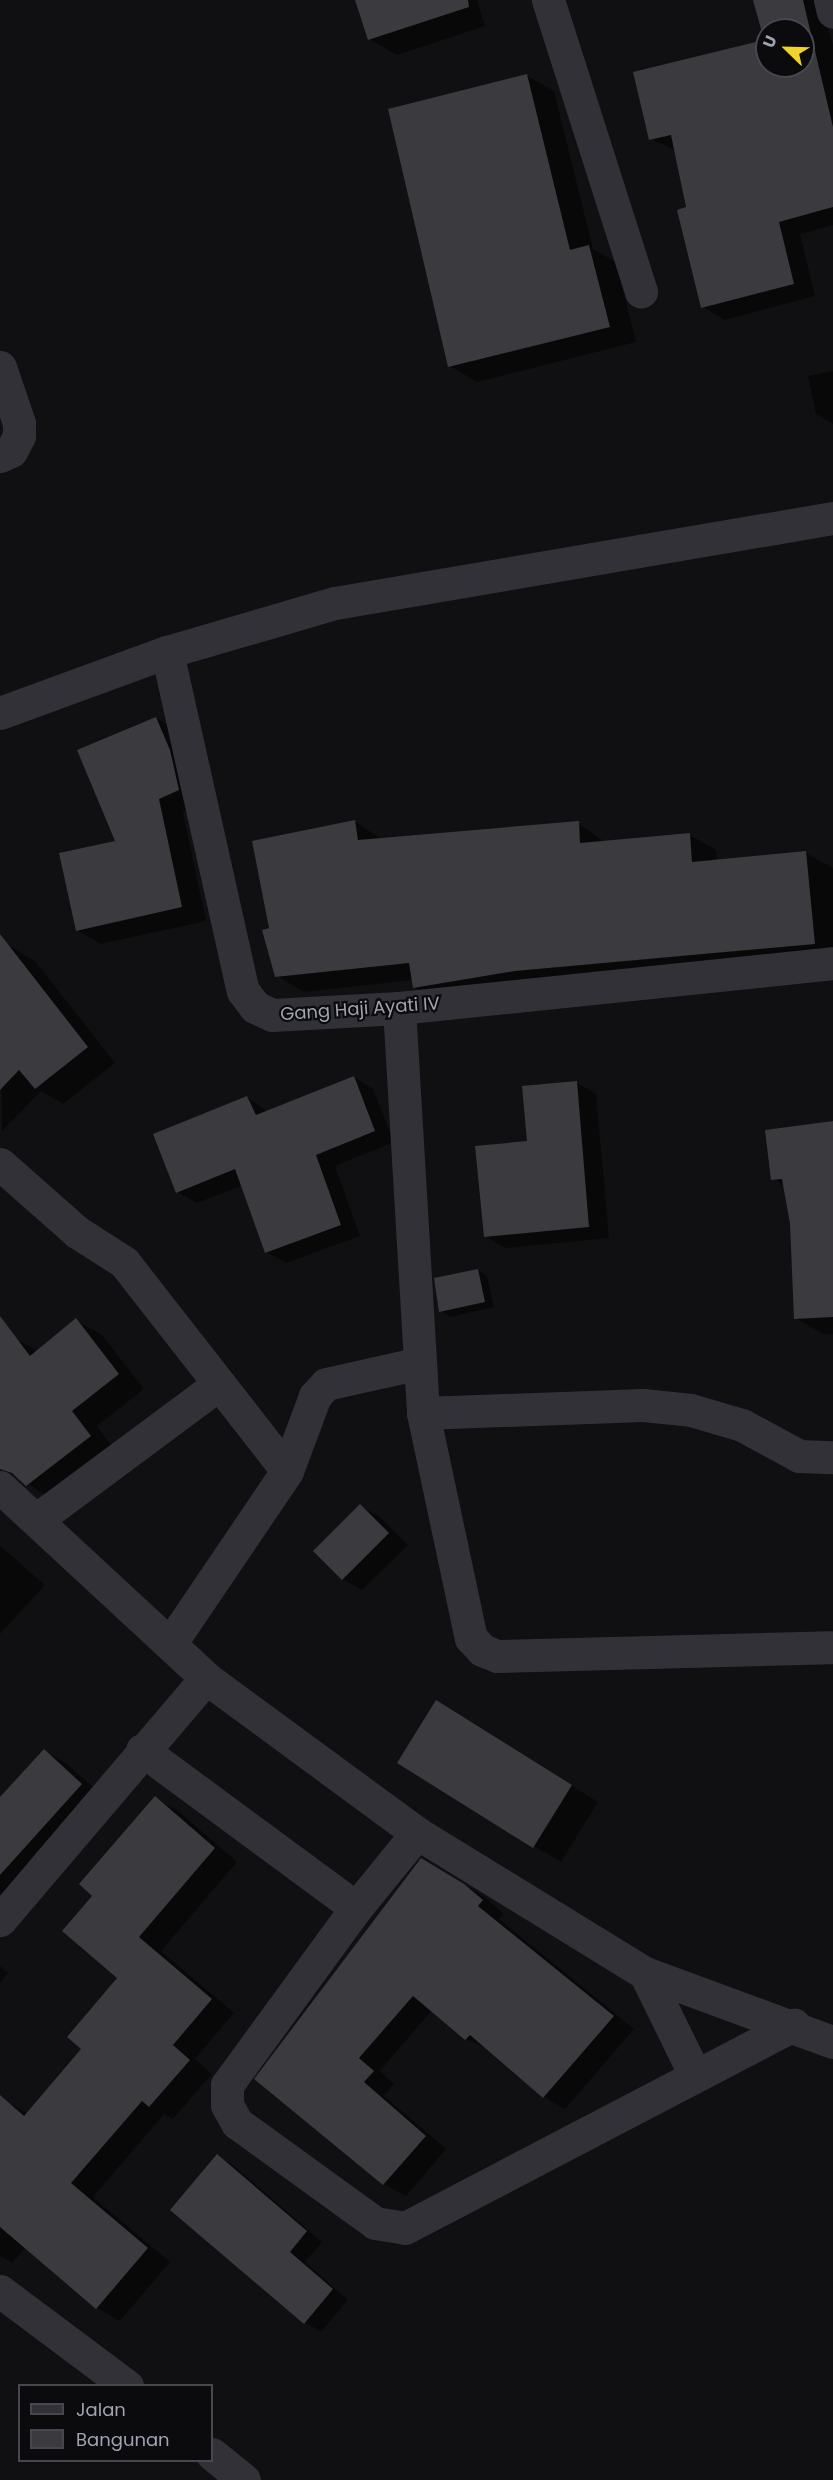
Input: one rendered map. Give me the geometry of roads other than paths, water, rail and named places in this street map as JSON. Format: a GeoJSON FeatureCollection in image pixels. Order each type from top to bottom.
{"type":"FeatureCollection","features":[{"type":"Feature","properties":{"kind":"street"},"geometry":{"type":"LineString","coordinates":[[548,0],[641,292]]}},
{"type":"Feature","properties":{"kind":"street"},"geometry":{"type":"LineString","coordinates":[[830,0],[833,12]]}},
{"type":"Feature","properties":{"kind":"street"},"geometry":{"type":"LineString","coordinates":[[0,367],[19,423],[9,446]]}},
{"type":"Feature","properties":{"kind":"street"},"geometry":{"type":"LineString","coordinates":[[0,713],[167,652],[335,603],[833,518]]}},
{"type":"Feature","properties":{"kind":"street","name":"Gang Haji Ayati IV"},"geometry":{"type":"LineString","coordinates":[[167,652],[243,991],[255,1007],[272,1015],[399,1008],[833,963]]}},
{"type":"Feature","properties":{"kind":"street"},"geometry":{"type":"LineString","coordinates":[[399,1008],[423,1413],[471,1638],[482,1650],[497,1656],[830,1647]]}},
{"type":"Feature","properties":{"kind":"street"},"geometry":{"type":"LineString","coordinates":[[0,1164],[77,1232],[124,1262],[287,1471]]}},
{"type":"Feature","properties":{"kind":"street"},"geometry":{"type":"LineString","coordinates":[[171,1644],[287,1471],[315,1396],[326,1384],[420,1363]]}},
{"type":"Feature","properties":{"kind":"street"},"geometry":{"type":"LineString","coordinates":[[36,1520],[219,1384]]}},
{"type":"Feature","properties":{"kind":"street"},"geometry":{"type":"LineString","coordinates":[[423,1413],[643,1405],[692,1410],[742,1425],[799,1456],[833,1456]]}},
{"type":"Feature","properties":{"kind":"street"},"geometry":{"type":"LineString","coordinates":[[0,1487],[206,1678],[417,1833],[645,1973],[794,2025],[833,2042]]}},
{"type":"Feature","properties":{"kind":"street"},"geometry":{"type":"LineString","coordinates":[[0,1920],[142,1750],[206,1678]]}},
{"type":"Feature","properties":{"kind":"street"},"geometry":{"type":"LineString","coordinates":[[142,1750],[356,1908]]}},
{"type":"Feature","properties":{"kind":"street"},"geometry":{"type":"LineString","coordinates":[[417,1833],[356,1908],[227,2085],[227,2105],[237,2123],[375,2223],[405,2228],[794,2025]]}},
{"type":"Feature","properties":{"kind":"street"},"geometry":{"type":"LineString","coordinates":[[645,1973],[695,2075]]}},
{"type":"Feature","properties":{"kind":"street"},"geometry":{"type":"LineString","coordinates":[[0,2290],[125,2384]]}},
{"type":"Feature","properties":{"kind":"street"},"geometry":{"type":"LineString","coordinates":[[213,2455],[244,2480]]}}]}
